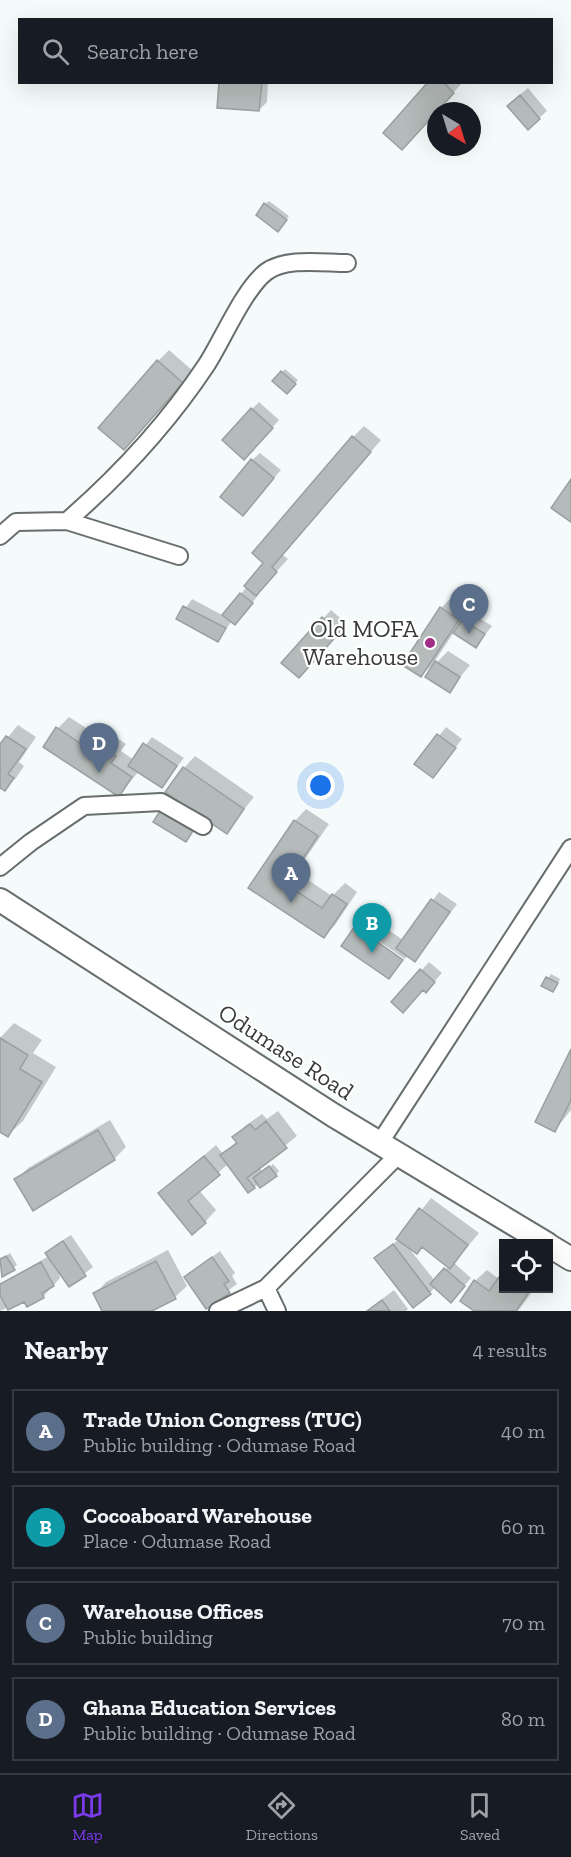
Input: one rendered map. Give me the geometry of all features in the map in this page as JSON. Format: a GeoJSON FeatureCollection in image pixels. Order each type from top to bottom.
{"type":"FeatureCollection","features":[{"type":"Feature","properties":{"kind":"main road","name":"Odumase Road"},"geometry":{"type":"LineString","coordinates":[[0,900],[389,1149],[540,1239]]}},
{"type":"Feature","properties":{"kind":"main road","name":"Odumase Road"},"geometry":{"type":"LineString","coordinates":[[553,1247],[571,1259]]}},
{"type":"Feature","properties":{"kind":"street"},"geometry":{"type":"LineString","coordinates":[[67,521],[99,494],[162,427],[207,364],[252,289],[266,272],[280,264],[347,263]]}},
{"type":"Feature","properties":{"kind":"street"},"geometry":{"type":"LineString","coordinates":[[0,536],[16,522],[67,521],[179,555]]}},
{"type":"Feature","properties":{"kind":"street"},"geometry":{"type":"LineString","coordinates":[[0,867],[31,842],[84,806],[161,802],[203,826]]}},
{"type":"Feature","properties":{"kind":"street"},"geometry":{"type":"LineString","coordinates":[[218,1311],[266,1288],[389,1149],[571,848]]}},
{"type":"Feature","properties":{"kind":"street"},"geometry":{"type":"LineString","coordinates":[[266,1288],[277,1311]]}},
{"type":"Feature","properties":{"kind":"building"},"geometry":{"type":"Polygon","coordinates":[[[219,84],[262,84],[259,111],[217,108],[219,84]]]}},
{"type":"Feature","properties":{"kind":"building"},"geometry":{"type":"Polygon","coordinates":[[[426,84],[445,84],[454,93],[446,102],[427,102],[427,123],[402,150],[383,133],[426,84]]]}},
{"type":"Feature","properties":{"kind":"building"},"geometry":{"type":"Polygon","coordinates":[[[520,95],[540,119],[528,130],[507,106],[520,95]]]}},
{"type":"Feature","properties":{"kind":"building"},"geometry":{"type":"Polygon","coordinates":[[[264,203],[287,220],[278,232],[256,215],[264,203]]]}},
{"type":"Feature","properties":{"kind":"building"},"geometry":{"type":"Polygon","coordinates":[[[157,360],[183,383],[124,450],[98,428],[157,360]]]}},
{"type":"Feature","properties":{"kind":"building"},"geometry":{"type":"Polygon","coordinates":[[[281,371],[296,384],[287,394],[272,381],[281,371]]]}},
{"type":"Feature","properties":{"kind":"building"},"geometry":{"type":"Polygon","coordinates":[[[251,408],[273,428],[244,460],[222,440],[251,408]]]}},
{"type":"Feature","properties":{"kind":"building"},"geometry":{"type":"Polygon","coordinates":[[[352,436],[371,452],[272,567],[277,572],[256,596],[244,586],[263,563],[252,553],[352,436]]]}},
{"type":"Feature","properties":{"kind":"building"},"geometry":{"type":"Polygon","coordinates":[[[251,459],[274,478],[243,516],[220,497],[251,459]]]}},
{"type":"Feature","properties":{"kind":"building"},"geometry":{"type":"Polygon","coordinates":[[[571,479],[571,522],[551,508],[571,479]]]}},
{"type":"Feature","properties":{"kind":"building"},"geometry":{"type":"Polygon","coordinates":[[[240,593],[253,603],[235,625],[222,615],[240,593]]]}},
{"type":"Feature","properties":{"kind":"building"},"geometry":{"type":"Polygon","coordinates":[[[183,606],[226,628],[218,642],[176,619],[183,606]]]}},
{"type":"Feature","properties":{"kind":"building","name":"Old MOFA Warehouse"},"geometry":{"type":"Polygon","coordinates":[[[440,607],[459,620],[421,677],[402,665],[440,607]]]}},
{"type":"Feature","properties":{"kind":"building"},"geometry":{"type":"Polygon","coordinates":[[[322,617],[340,632],[299,678],[281,663],[322,617]]]}},
{"type":"Feature","properties":{"kind":"building"},"geometry":{"type":"Polygon","coordinates":[[[462,620],[485,634],[476,648],[453,633],[462,620]]]}},
{"type":"Feature","properties":{"kind":"building"},"geometry":{"type":"Polygon","coordinates":[[[435,661],[460,677],[450,693],[425,677],[435,661]]]}},
{"type":"Feature","properties":{"kind":"building"},"geometry":{"type":"Polygon","coordinates":[[[56,727],[96,754],[101,747],[116,756],[111,763],[132,777],[119,797],[43,747],[56,727]]]}},
{"type":"Feature","properties":{"kind":"building"},"geometry":{"type":"Polygon","coordinates":[[[437,734],[456,748],[433,778],[414,764],[437,734]]]}},
{"type":"Feature","properties":{"kind":"building"},"geometry":{"type":"Polygon","coordinates":[[[6,736],[26,749],[8,774],[14,778],[5,791],[0,788],[0,744],[6,736]]]}},
{"type":"Feature","properties":{"kind":"building"},"geometry":{"type":"Polygon","coordinates":[[[143,743],[177,766],[162,788],[128,766],[143,743]]]}},
{"type":"Feature","properties":{"kind":"building"},"geometry":{"type":"Polygon","coordinates":[[[183,767],[244,809],[227,834],[165,792],[183,767]]]}},
{"type":"Feature","properties":{"kind":"building"},"geometry":{"type":"Polygon","coordinates":[[[160,811],[193,831],[186,842],[153,822],[160,811]]]}},
{"type":"Feature","properties":{"kind":"building"},"geometry":{"type":"Polygon","coordinates":[[[294,820],[318,836],[286,884],[322,908],[332,894],[347,904],[324,938],[248,888],[294,820]]]}},
{"type":"Feature","properties":{"kind":"building"},"geometry":{"type":"Polygon","coordinates":[[[431,899],[450,912],[415,962],[396,948],[431,899]]]}},
{"type":"Feature","properties":{"kind":"building"},"geometry":{"type":"Polygon","coordinates":[[[355,926],[403,960],[389,979],[341,946],[355,926]]]}},
{"type":"Feature","properties":{"kind":"building"},"geometry":{"type":"Polygon","coordinates":[[[420,969],[435,982],[426,993],[423,990],[403,1013],[391,1002],[420,969]]]}},
{"type":"Feature","properties":{"kind":"building"},"geometry":{"type":"Polygon","coordinates":[[[546,977],[558,983],[553,992],[541,986],[546,977]]]}},
{"type":"Feature","properties":{"kind":"building"},"geometry":{"type":"Polygon","coordinates":[[[0,1038],[28,1055],[20,1069],[42,1082],[8,1137],[0,1132],[0,1038]]]}},
{"type":"Feature","properties":{"kind":"building"},"geometry":{"type":"Polygon","coordinates":[[[571,1049],[571,1100],[555,1132],[535,1122],[571,1049]]]}},
{"type":"Feature","properties":{"kind":"building"},"geometry":{"type":"Polygon","coordinates":[[[266,1121],[287,1148],[247,1178],[255,1188],[248,1193],[220,1155],[237,1143],[232,1137],[250,1124],[255,1130],[266,1121]]]}},
{"type":"Feature","properties":{"kind":"building"},"geometry":{"type":"Polygon","coordinates":[[[98,1130],[115,1160],[33,1211],[14,1179],[98,1130]]]}},
{"type":"Feature","properties":{"kind":"building"},"geometry":{"type":"Polygon","coordinates":[[[204,1156],[220,1175],[188,1201],[206,1223],[192,1235],[158,1193],[204,1156]]]}},
{"type":"Feature","properties":{"kind":"building"},"geometry":{"type":"Polygon","coordinates":[[[269,1166],[277,1176],[260,1188],[253,1178],[269,1166]]]}},
{"type":"Feature","properties":{"kind":"building"},"geometry":{"type":"Polygon","coordinates":[[[419,1208],[468,1245],[450,1269],[422,1247],[417,1254],[396,1239],[419,1208]]]}},
{"type":"Feature","properties":{"kind":"building"},"geometry":{"type":"Polygon","coordinates":[[[63,1241],[86,1276],[69,1287],[45,1253],[63,1241]]]}},
{"type":"Feature","properties":{"kind":"building"},"geometry":{"type":"Polygon","coordinates":[[[393,1244],[431,1294],[413,1308],[374,1258],[393,1244]]]}},
{"type":"Feature","properties":{"kind":"building"},"geometry":{"type":"Polygon","coordinates":[[[6,1256],[15,1270],[2,1277],[0,1259],[6,1256]]]}},
{"type":"Feature","properties":{"kind":"building"},"geometry":{"type":"Polygon","coordinates":[[[212,1257],[229,1281],[224,1284],[230,1293],[206,1309],[184,1277],[212,1257]]]}},
{"type":"Feature","properties":{"kind":"building"},"geometry":{"type":"Polygon","coordinates":[[[156,1261],[176,1299],[152,1311],[102,1311],[93,1293],[156,1261]]]}},
{"type":"Feature","properties":{"kind":"building"},"geometry":{"type":"Polygon","coordinates":[[[41,1262],[54,1286],[42,1293],[44,1298],[27,1307],[24,1302],[8,1310],[0,1295],[0,1284],[41,1262]]]}},
{"type":"Feature","properties":{"kind":"building"},"geometry":{"type":"Polygon","coordinates":[[[444,1268],[465,1286],[451,1303],[430,1284],[444,1268]]]}},
{"type":"Feature","properties":{"kind":"building"},"geometry":{"type":"Polygon","coordinates":[[[499,1277],[499,1293],[528,1293],[516,1311],[474,1311],[460,1301],[474,1280],[489,1291],[499,1277]]]}},
{"type":"Feature","properties":{"kind":"building"},"geometry":{"type":"Polygon","coordinates":[[[382,1300],[390,1311],[367,1311],[382,1300]]]}},
{"type":"Feature","properties":{"kind":"place","name":"Warehouse Offices"},"geometry":{"type":"Point","coordinates":[469,634]}},
{"type":"Feature","properties":{"kind":"place","name":"Old MOFA Warehouse"},"geometry":{"type":"Point","coordinates":[430,643]}},
{"type":"Feature","properties":{"kind":"place","name":"Ghana Education Services"},"geometry":{"type":"Point","coordinates":[99,773]}},
{"type":"Feature","properties":{"kind":"place","name":"Trade Union Congress (TUC)"},"geometry":{"type":"Point","coordinates":[291,903]}},
{"type":"Feature","properties":{"kind":"place","name":"Cocoaboard Warehouse"},"geometry":{"type":"Point","coordinates":[372,953]}}]}
